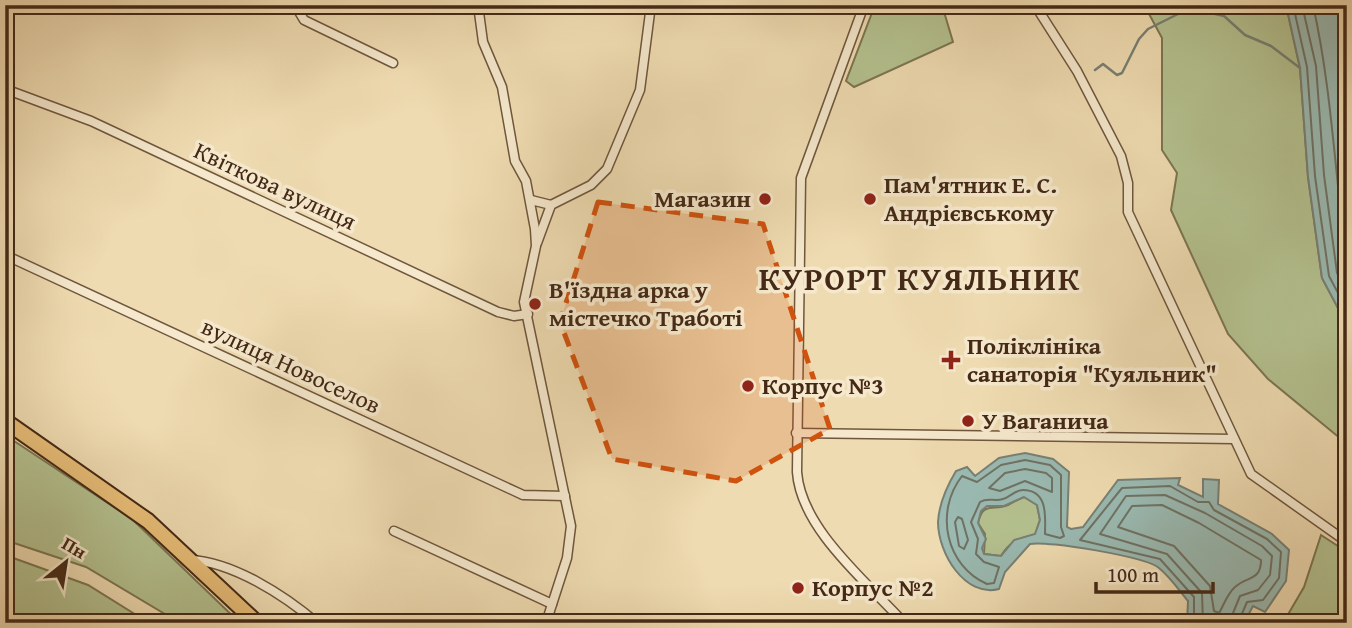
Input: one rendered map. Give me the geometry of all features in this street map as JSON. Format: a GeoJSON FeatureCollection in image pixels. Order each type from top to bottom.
{"type":"FeatureCollection","features":[{"type":"Feature","properties":{"kind":"highway"},"geometry":{"type":"LineString","coordinates":[[5,421],[148,521],[257,623]]}},
{"type":"Feature","properties":{"kind":"street"},"geometry":{"type":"LineString","coordinates":[[295,5],[304,20],[393,63]]}},
{"type":"Feature","properties":{"kind":"street"},"geometry":{"type":"LineString","coordinates":[[478,5],[483,42],[502,87],[515,161],[522,170],[531,200],[536,246]]}},
{"type":"Feature","properties":{"kind":"street"},"geometry":{"type":"LineString","coordinates":[[531,200],[551,205],[590,185],[607,169],[640,90],[651,5]]}},
{"type":"Feature","properties":{"kind":"street"},"geometry":{"type":"LineString","coordinates":[[863,5],[800,178],[796,433],[798,485],[809,514],[904,623]]}},
{"type":"Feature","properties":{"kind":"street"},"geometry":{"type":"LineString","coordinates":[[1034,5],[1077,71],[1121,156],[1128,183],[1128,212],[1254,478],[1347,542]]}},
{"type":"Feature","properties":{"kind":"street","name":"Квіткова вулиця"},"geometry":{"type":"LineString","coordinates":[[5,89],[91,121],[498,312],[514,316],[528,307]]}},
{"type":"Feature","properties":{"kind":"street"},"geometry":{"type":"LineString","coordinates":[[546,623],[567,558],[571,526],[528,307],[536,246],[551,205]]}},
{"type":"Feature","properties":{"kind":"street","name":"вулиця Новоселов"},"geometry":{"type":"LineString","coordinates":[[5,255],[523,495],[565,496]]}},
{"type":"Feature","properties":{"kind":"street"},"geometry":{"type":"LineString","coordinates":[[796,433],[1234,439]]}},
{"type":"Feature","properties":{"kind":"street"},"geometry":{"type":"LineString","coordinates":[[394,531],[552,604]]}},
{"type":"Feature","properties":{"kind":"street"},"geometry":{"type":"LineString","coordinates":[[190,560],[212,561],[245,575],[317,623]]}},
{"type":"Feature","properties":{"kind":"highlighted area"},"geometry":{"type":"Polygon","coordinates":[[[598,202],[763,224],[830,429],[736,481],[612,459],[560,322],[598,202]]]}},
{"type":"Feature","properties":{"kind":"green space"},"geometry":{"type":"Polygon","coordinates":[[[875,5],[942,5],[953,42],[854,87],[846,81],[875,5]]]}},
{"type":"Feature","properties":{"kind":"green space"},"geometry":{"type":"Polygon","coordinates":[[[1125,5],[1286,5],[1300,68],[1308,177],[1322,278],[1347,325],[1347,444],[1268,379],[1228,334],[1171,210],[1177,173],[1162,150],[1162,38],[1148,12],[1132,14],[1125,5]]]}},
{"type":"Feature","properties":{"kind":"green space"},"geometry":{"type":"Polygon","coordinates":[[[5,435],[132,519],[240,623],[180,623],[86,567],[5,540],[5,435]]]}},
{"type":"Feature","properties":{"kind":"green space"},"geometry":{"type":"Polygon","coordinates":[[[1024,497],[1037,505],[1040,520],[1035,535],[1015,541],[1001,556],[984,554],[985,534],[978,523],[980,516],[985,509],[1002,507],[1024,497]]]}},
{"type":"Feature","properties":{"kind":"green space"},"geometry":{"type":"Polygon","coordinates":[[[1321,535],[1347,552],[1347,623],[1283,623],[1304,587],[1321,535]]]}},
{"type":"Feature","properties":{"kind":"green space"},"geometry":{"type":"Polygon","coordinates":[[[5,555],[88,585],[149,623],[5,623],[5,555]]]}},
{"type":"Feature","properties":{"kind":"water"},"geometry":{"type":"Polygon","coordinates":[[[1286,5],[1347,5],[1347,325],[1322,278],[1308,177],[1300,68],[1286,5]]]}},
{"type":"Feature","properties":{"kind":"water"},"geometry":{"type":"Polygon","coordinates":[[[1025,453],[1053,459],[1069,472],[1067,527],[1071,529],[1083,527],[1118,480],[1180,478],[1178,485],[1203,497],[1203,479],[1219,480],[1218,504],[1272,534],[1289,550],[1286,581],[1265,612],[1253,606],[1244,623],[1187,623],[1188,601],[1159,568],[1117,555],[1040,543],[1030,544],[1005,572],[999,589],[975,587],[965,580],[948,559],[939,534],[939,515],[944,495],[956,471],[967,467],[975,476],[999,458],[1025,453]],[[1024,497],[1004,506],[987,506],[981,511],[978,523],[986,539],[982,548],[984,554],[1001,556],[1014,540],[1035,534],[1040,520],[1037,505],[1024,497]]]}},
{"type":"Feature","properties":{"kind":"waterway"},"geometry":{"type":"LineString","coordinates":[[1095,70],[1103,64],[1117,75],[1122,73],[1139,39],[1148,29],[1180,13],[1198,10],[1224,16],[1245,35],[1271,46],[1300,68]]}},
{"type":"Feature","properties":{"kind":"place","name":"Магазин"},"geometry":{"type":"Point","coordinates":[765,199]}},
{"type":"Feature","properties":{"kind":"place","name":"Пам'ятник Е. С. Андрієвському"},"geometry":{"type":"Point","coordinates":[870,199]}},
{"type":"Feature","properties":{"kind":"place","name":"В'їздна арка у містечко Тработі"},"geometry":{"type":"Point","coordinates":[535,304]}},
{"type":"Feature","properties":{"kind":"place","name":"Поліклініка санаторія \"Куяльник\""},"geometry":{"type":"Point","coordinates":[951,360]}},
{"type":"Feature","properties":{"kind":"place","name":"Корпус №3"},"geometry":{"type":"Point","coordinates":[748,386]}},
{"type":"Feature","properties":{"kind":"place","name":"У Ваганича"},"geometry":{"type":"Point","coordinates":[968,421]}},
{"type":"Feature","properties":{"kind":"place","name":"Корпус №2"},"geometry":{"type":"Point","coordinates":[798,588]}},
{"type":"Feature","properties":{"kind":"district","name":"КУРОРТ КУЯЛЬНИК"},"geometry":{"type":"Point","coordinates":[920,279]}}]}
